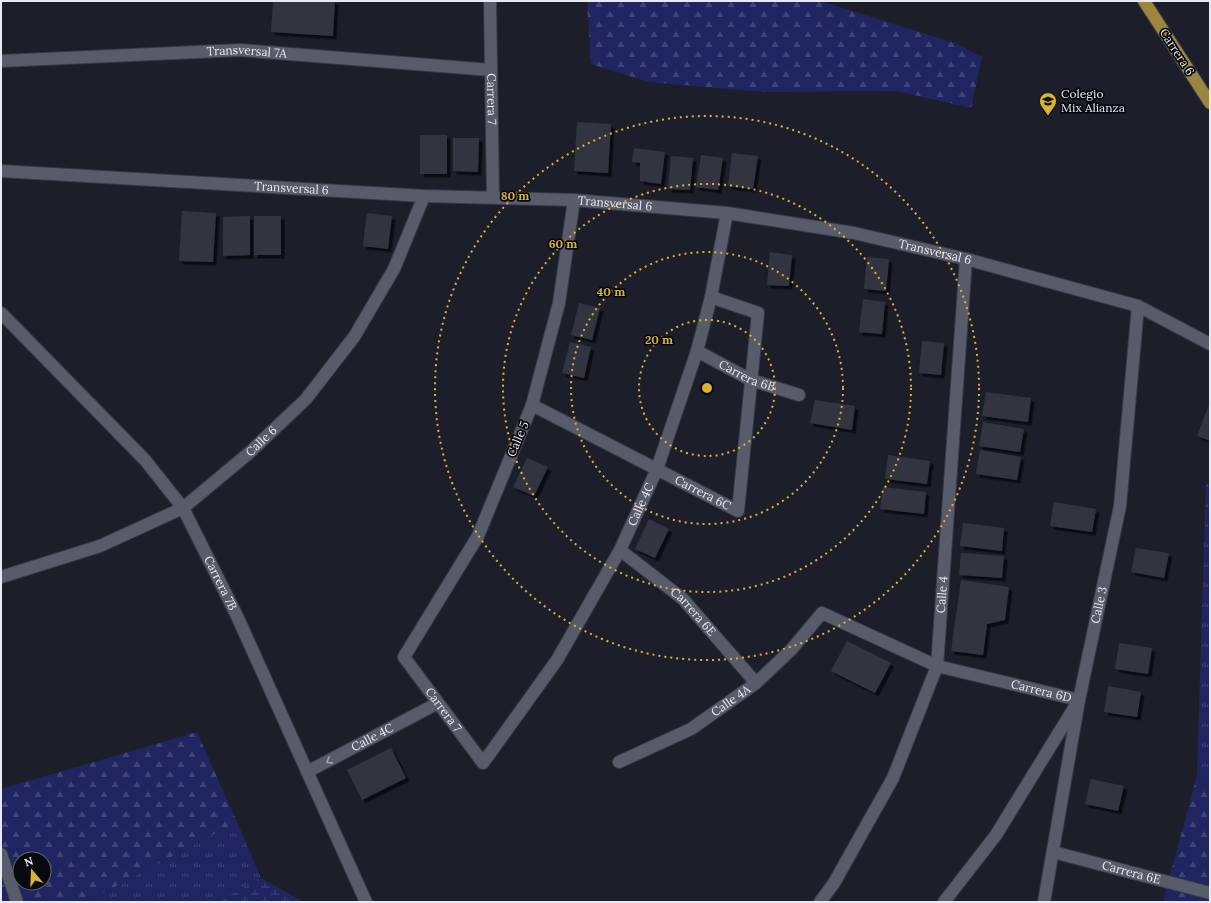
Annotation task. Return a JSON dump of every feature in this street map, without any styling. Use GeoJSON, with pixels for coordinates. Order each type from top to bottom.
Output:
{"type":"FeatureCollection","features":[{"type":"Feature","properties":{"kind":"main road","name":"Carrera 6"},"geometry":{"type":"LineString","coordinates":[[1144,1],[1210,103]]}},
{"type":"Feature","properties":{"kind":"street","name":"Carrera 7"},"geometry":{"type":"LineString","coordinates":[[490,1],[493,196]]}},
{"type":"Feature","properties":{"kind":"street","name":"Transversal 7A"},"geometry":{"type":"LineString","coordinates":[[1,61],[240,50],[491,70]]}},
{"type":"Feature","properties":{"kind":"street","name":"Transversal 6"},"geometry":{"type":"LineString","coordinates":[[1,171],[424,196],[493,196],[574,200],[727,213],[854,233],[966,259],[1138,306],[1210,344]]}},
{"type":"Feature","properties":{"kind":"street","name":"Calle 6"},"geometry":{"type":"LineString","coordinates":[[1,577],[100,546],[183,508],[249,454],[306,399],[354,337],[394,269],[424,196]]}},
{"type":"Feature","properties":{"kind":"street","name":"Calle 5"},"geometry":{"type":"LineString","coordinates":[[404,657],[478,536],[532,405],[559,303],[574,200]]}},
{"type":"Feature","properties":{"kind":"street","name":"Calle 4C"},"geometry":{"type":"LineString","coordinates":[[483,763],[557,660],[620,550],[657,469],[697,350],[711,297],[727,213]]}},
{"type":"Feature","properties":{"kind":"street","name":"Calle 4"},"geometry":{"type":"LineString","coordinates":[[820,902],[834,883],[893,778],[937,666],[966,259]]}},
{"type":"Feature","properties":{"kind":"street","name":"Carrera 6C"},"geometry":{"type":"LineString","coordinates":[[532,405],[738,512],[758,313],[711,297]]}},
{"type":"Feature","properties":{"kind":"street","name":"Calle 3"},"geometry":{"type":"LineString","coordinates":[[1044,902],[1079,700],[1120,506],[1138,306]]}},
{"type":"Feature","properties":{"kind":"street","name":"Carrera 7B"},"geometry":{"type":"LineString","coordinates":[[2,318],[145,460],[183,508],[237,616],[366,902]]}},
{"type":"Feature","properties":{"kind":"street","name":"Carrera 6B"},"geometry":{"type":"LineString","coordinates":[[697,350],[752,380],[799,395]]}},
{"type":"Feature","properties":{"kind":"street","name":"Carrera 6E"},"geometry":{"type":"LineString","coordinates":[[620,550],[683,599],[756,683]]}},
{"type":"Feature","properties":{"kind":"street","name":"Carrera 6D"},"geometry":{"type":"LineString","coordinates":[[822,613],[937,666],[1079,700],[996,835],[944,902]]}},
{"type":"Feature","properties":{"kind":"street","name":"Calle 4A"},"geometry":{"type":"LineString","coordinates":[[619,762],[691,729],[756,683],[791,650],[822,613]]}},
{"type":"Feature","properties":{"kind":"street","name":"Carrera 7"},"geometry":{"type":"LineString","coordinates":[[404,657],[483,763]]}},
{"type":"Feature","properties":{"kind":"street","name":"Calle 4C"},"geometry":{"type":"LineString","coordinates":[[307,772],[438,703]]}},
{"type":"Feature","properties":{"kind":"street","name":"Carrera 6E"},"geometry":{"type":"LineString","coordinates":[[1053,852],[1210,893]]}},
{"type":"Feature","properties":{"kind":"street"},"geometry":{"type":"LineString","coordinates":[[1,854],[17,902]]}},
{"type":"Feature","properties":{"kind":"green space"},"geometry":{"type":"Polygon","coordinates":[[[587,1],[820,1],[955,43],[982,57],[971,108],[897,91],[762,92],[649,82],[591,64],[587,1]]]}},
{"type":"Feature","properties":{"kind":"green space"},"geometry":{"type":"Polygon","coordinates":[[[1206,483],[1210,486],[1210,781],[1197,775],[1206,483]]]}},
{"type":"Feature","properties":{"kind":"green space"},"geometry":{"type":"Polygon","coordinates":[[[197,732],[237,822],[86,902],[1,902],[1,789],[197,732]]]}},
{"type":"Feature","properties":{"kind":"green space"},"geometry":{"type":"Polygon","coordinates":[[[1197,775],[1210,781],[1210,902],[1163,902],[1197,775]]]}},
{"type":"Feature","properties":{"kind":"green space"},"geometry":{"type":"Polygon","coordinates":[[[237,822],[261,878],[219,902],[86,902],[237,822]]]}},
{"type":"Feature","properties":{"kind":"green space"},"geometry":{"type":"Polygon","coordinates":[[[261,878],[303,902],[219,902],[261,878]]]}},
{"type":"Feature","properties":{"kind":"building"},"geometry":{"type":"Polygon","coordinates":[[[273,1],[335,1],[333,36],[271,32],[273,1]]]}},
{"type":"Feature","properties":{"kind":"building"},"geometry":{"type":"Polygon","coordinates":[[[577,122],[611,124],[608,173],[574,171],[577,122]]]}},
{"type":"Feature","properties":{"kind":"building"},"geometry":{"type":"Polygon","coordinates":[[[420,135],[447,135],[447,174],[420,174],[420,135]]]}},
{"type":"Feature","properties":{"kind":"building"},"geometry":{"type":"Polygon","coordinates":[[[453,138],[479,138],[478,172],[453,171],[453,138]]]}},
{"type":"Feature","properties":{"kind":"building"},"geometry":{"type":"Polygon","coordinates":[[[634,148],[665,152],[661,184],[640,181],[640,163],[632,162],[634,148]]]}},
{"type":"Feature","properties":{"kind":"building"},"geometry":{"type":"Polygon","coordinates":[[[732,153],[758,156],[753,189],[728,186],[732,153]]]}},
{"type":"Feature","properties":{"kind":"building"},"geometry":{"type":"Polygon","coordinates":[[[701,155],[723,158],[718,190],[696,187],[701,155]]]}},
{"type":"Feature","properties":{"kind":"building"},"geometry":{"type":"Polygon","coordinates":[[[671,156],[693,158],[690,190],[668,189],[671,156]]]}},
{"type":"Feature","properties":{"kind":"building"},"geometry":{"type":"Polygon","coordinates":[[[182,211],[216,213],[213,262],[179,261],[182,211]]]}},
{"type":"Feature","properties":{"kind":"building"},"geometry":{"type":"Polygon","coordinates":[[[367,213],[392,216],[388,249],[363,246],[367,213]]]}},
{"type":"Feature","properties":{"kind":"building"},"geometry":{"type":"Polygon","coordinates":[[[250,216],[250,255],[223,256],[223,217],[250,216]]]}},
{"type":"Feature","properties":{"kind":"building"},"geometry":{"type":"Polygon","coordinates":[[[254,216],[281,216],[281,255],[254,255],[254,216]]]}},
{"type":"Feature","properties":{"kind":"building"},"geometry":{"type":"Polygon","coordinates":[[[770,252],[792,255],[789,286],[767,285],[770,252]]]}},
{"type":"Feature","properties":{"kind":"building"},"geometry":{"type":"Polygon","coordinates":[[[867,257],[889,259],[886,291],[864,289],[867,257]]]}},
{"type":"Feature","properties":{"kind":"building"},"geometry":{"type":"Polygon","coordinates":[[[863,299],[885,302],[882,334],[859,332],[863,299]]]}},
{"type":"Feature","properties":{"kind":"building"},"geometry":{"type":"Polygon","coordinates":[[[579,303],[600,308],[592,340],[571,335],[579,303]]]}},
{"type":"Feature","properties":{"kind":"building"},"geometry":{"type":"Polygon","coordinates":[[[922,341],[944,343],[941,375],[919,373],[922,341]]]}},
{"type":"Feature","properties":{"kind":"building"},"geometry":{"type":"Polygon","coordinates":[[[570,342],[591,347],[584,378],[562,373],[570,342]]]}},
{"type":"Feature","properties":{"kind":"building"},"geometry":{"type":"Polygon","coordinates":[[[986,392],[1031,398],[1028,422],[982,416],[986,392]]]}},
{"type":"Feature","properties":{"kind":"building"},"geometry":{"type":"Polygon","coordinates":[[[815,400],[855,406],[852,430],[810,423],[815,400]]]}},
{"type":"Feature","properties":{"kind":"building"},"geometry":{"type":"Polygon","coordinates":[[[1210,402],[1210,441],[1197,436],[1210,402]]]}},
{"type":"Feature","properties":{"kind":"building"},"geometry":{"type":"Polygon","coordinates":[[[983,422],[1024,429],[1020,452],[979,446],[983,422]]]}},
{"type":"Feature","properties":{"kind":"building"},"geometry":{"type":"Polygon","coordinates":[[[980,450],[1021,457],[1017,480],[976,474],[980,450]]]}},
{"type":"Feature","properties":{"kind":"building"},"geometry":{"type":"Polygon","coordinates":[[[888,455],[930,461],[927,484],[885,479],[888,455]]]}},
{"type":"Feature","properties":{"kind":"building"},"geometry":{"type":"Polygon","coordinates":[[[527,458],[548,467],[534,496],[513,487],[527,458]]]}},
{"type":"Feature","properties":{"kind":"building"},"geometry":{"type":"Polygon","coordinates":[[[883,487],[926,492],[924,514],[880,509],[883,487]]]}},
{"type":"Feature","properties":{"kind":"building"},"geometry":{"type":"Polygon","coordinates":[[[1054,502],[1096,509],[1092,532],[1050,526],[1054,502]]]}},
{"type":"Feature","properties":{"kind":"building"},"geometry":{"type":"Polygon","coordinates":[[[649,519],[669,529],[655,558],[635,549],[649,519]]]}},
{"type":"Feature","properties":{"kind":"building"},"geometry":{"type":"Polygon","coordinates":[[[963,523],[1004,528],[1002,551],[960,546],[963,523]]]}},
{"type":"Feature","properties":{"kind":"building"},"geometry":{"type":"Polygon","coordinates":[[[1136,548],[1169,553],[1164,578],[1131,572],[1136,548]]]}},
{"type":"Feature","properties":{"kind":"building"},"geometry":{"type":"Polygon","coordinates":[[[961,553],[1004,556],[1002,578],[959,575],[961,553]]]}},
{"type":"Feature","properties":{"kind":"building"},"geometry":{"type":"Polygon","coordinates":[[[961,580],[1009,587],[1005,620],[987,624],[983,655],[951,651],[961,580]]]}},
{"type":"Feature","properties":{"kind":"building"},"geometry":{"type":"Polygon","coordinates":[[[847,641],[891,663],[875,693],[831,671],[847,641]]]}},
{"type":"Feature","properties":{"kind":"building"},"geometry":{"type":"Polygon","coordinates":[[[1119,643],[1152,648],[1148,674],[1115,669],[1119,643]]]}},
{"type":"Feature","properties":{"kind":"building"},"geometry":{"type":"Polygon","coordinates":[[[1108,686],[1141,692],[1137,717],[1104,712],[1108,686]]]}},
{"type":"Feature","properties":{"kind":"building"},"geometry":{"type":"Polygon","coordinates":[[[391,748],[406,778],[362,800],[347,770],[391,748]]]}},
{"type":"Feature","properties":{"kind":"building"},"geometry":{"type":"Polygon","coordinates":[[[1091,779],[1124,786],[1118,811],[1085,804],[1091,779]]]}},
{"type":"Feature","properties":{"kind":"place","name":"Colegio Mix Alianza"},"geometry":{"type":"Point","coordinates":[1048,116]}}]}
